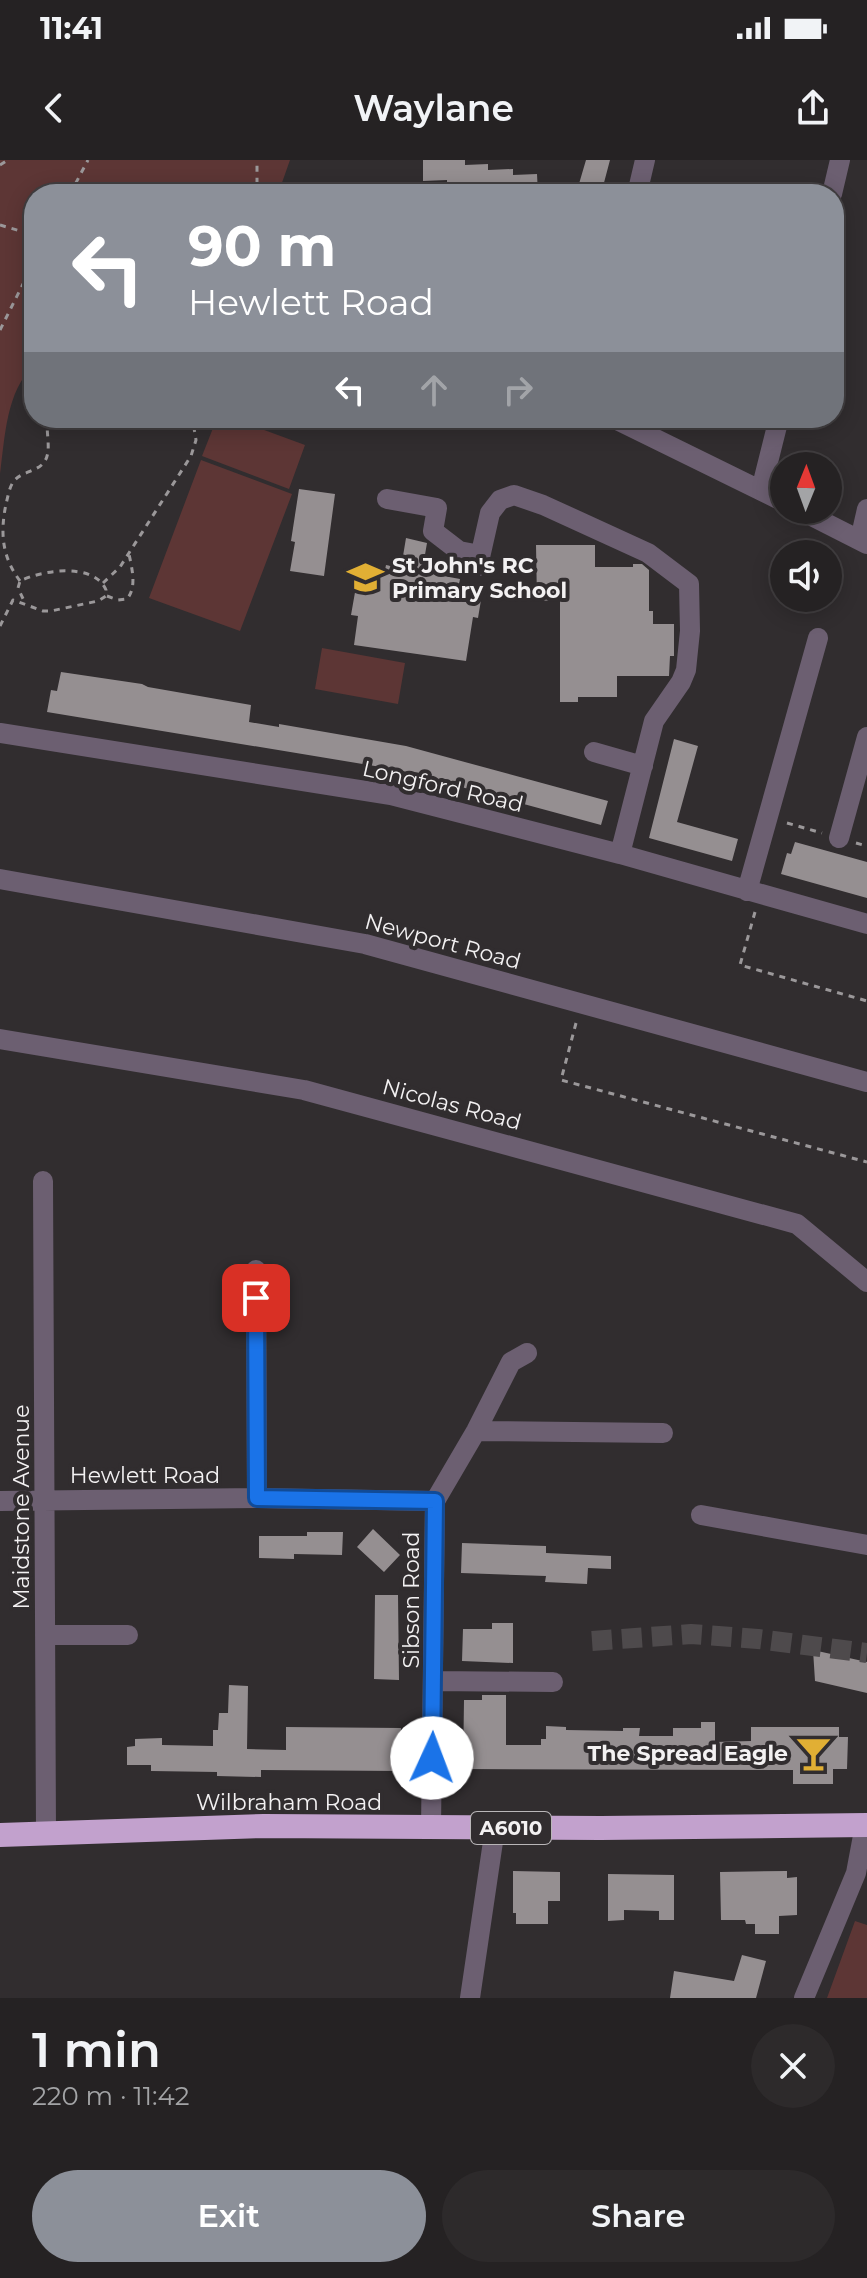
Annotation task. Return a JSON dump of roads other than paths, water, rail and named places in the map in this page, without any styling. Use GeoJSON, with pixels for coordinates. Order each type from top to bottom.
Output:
{"type":"FeatureCollection","features":[{"type":"Feature","properties":{"kind":"highway","name":"Wilbraham Road"},"geometry":{"type":"LineString","coordinates":[[0,1835],[264,1826],[866,1825]]}},
{"type":"Feature","properties":{"kind":"street"},"geometry":{"type":"LineString","coordinates":[[639,184],[645,160]]}},
{"type":"Feature","properties":{"kind":"street"},"geometry":{"type":"LineString","coordinates":[[834,184],[840,160]]}},
{"type":"Feature","properties":{"kind":"street"},"geometry":{"type":"LineString","coordinates":[[634,428],[770,495]]}},
{"type":"Feature","properties":{"kind":"street"},"geometry":{"type":"LineString","coordinates":[[761,490],[776,428]]}},
{"type":"Feature","properties":{"kind":"street"},"geometry":{"type":"LineString","coordinates":[[387,499],[437,508],[433,531],[459,551],[479,560],[490,513],[500,500],[514,495],[648,553],[689,584],[690,631],[686,670],[652,728],[620,854]]}},
{"type":"Feature","properties":{"kind":"street"},"geometry":{"type":"LineString","coordinates":[[828,524],[863,542],[867,509]]}},
{"type":"Feature","properties":{"kind":"street"},"geometry":{"type":"LineString","coordinates":[[753,893],[768,818],[818,638]]}},
{"type":"Feature","properties":{"kind":"street","name":"Longford Road"},"geometry":{"type":"LineString","coordinates":[[0,733],[391,795],[620,854],[867,924]]}},
{"type":"Feature","properties":{"kind":"street"},"geometry":{"type":"LineString","coordinates":[[839,838],[867,737]]}},
{"type":"Feature","properties":{"kind":"street"},"geometry":{"type":"LineString","coordinates":[[594,752],[643,766]]}},
{"type":"Feature","properties":{"kind":"street","name":"Newport Road"},"geometry":{"type":"LineString","coordinates":[[0,879],[365,944],[867,1082]]}},
{"type":"Feature","properties":{"kind":"street","name":"Nicolas Road"},"geometry":{"type":"LineString","coordinates":[[0,1039],[304,1090],[797,1224],[867,1282]]}},
{"type":"Feature","properties":{"kind":"street","name":"Maidstone Avenue"},"geometry":{"type":"LineString","coordinates":[[43,1181],[46,1832]]}},
{"type":"Feature","properties":{"kind":"street"},"geometry":{"type":"LineString","coordinates":[[256,1270],[257,1498]]}},
{"type":"Feature","properties":{"kind":"street","name":"Sibson Road"},"geometry":{"type":"LineString","coordinates":[[431,1828],[435,1501],[511,1362],[527,1353]]}},
{"type":"Feature","properties":{"kind":"street"},"geometry":{"type":"LineString","coordinates":[[476,1431],[663,1433]]}},
{"type":"Feature","properties":{"kind":"street","name":"Hewlett Road"},"geometry":{"type":"LineString","coordinates":[[0,1501],[257,1498],[435,1501]]}},
{"type":"Feature","properties":{"kind":"street"},"geometry":{"type":"LineString","coordinates":[[701,1515],[867,1545]]}},
{"type":"Feature","properties":{"kind":"street"},"geometry":{"type":"LineString","coordinates":[[45,1635],[128,1635]]}},
{"type":"Feature","properties":{"kind":"street"},"geometry":{"type":"LineString","coordinates":[[434,1681],[553,1682]]}},
{"type":"Feature","properties":{"kind":"street"},"geometry":{"type":"LineString","coordinates":[[804,1998],[856,1873],[866,1825]]}},
{"type":"Feature","properties":{"kind":"street"},"geometry":{"type":"LineString","coordinates":[[470,1998],[495,1828]]}},
{"type":"Feature","properties":{"kind":"tunnel"},"geometry":{"type":"LineString","coordinates":[[592,1641],[691,1634],[867,1653]]}},
{"type":"Feature","properties":{"kind":"place","name":"St John's RC Primary School"},"geometry":{"type":"Point","coordinates":[366,578]}},
{"type":"Feature","properties":{"kind":"place","name":"The Spread Eagle"},"geometry":{"type":"Point","coordinates":[814,1753]}}]}
